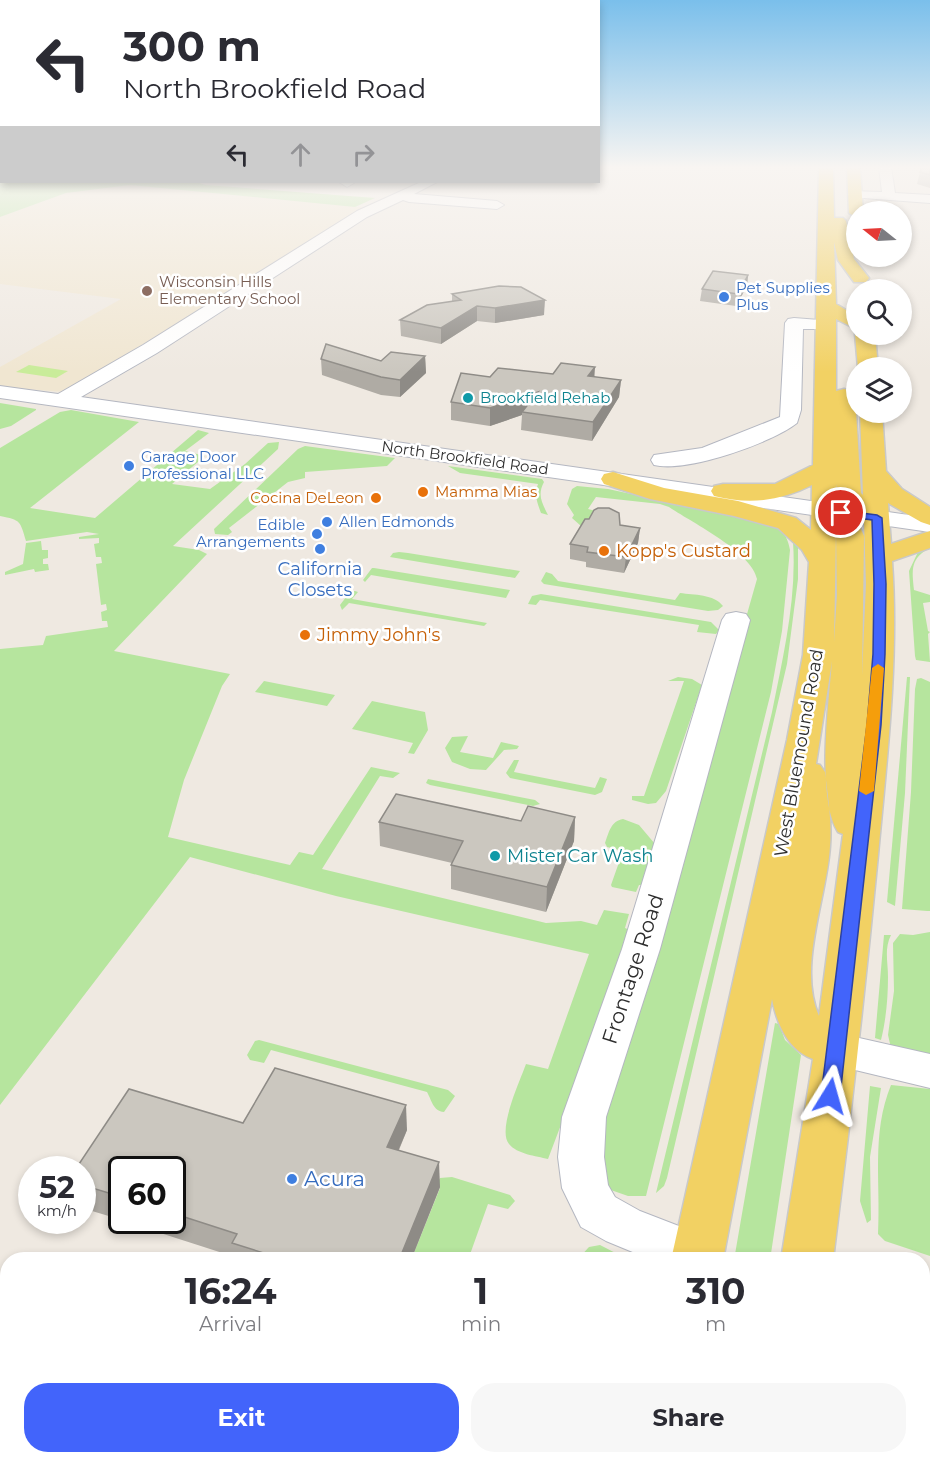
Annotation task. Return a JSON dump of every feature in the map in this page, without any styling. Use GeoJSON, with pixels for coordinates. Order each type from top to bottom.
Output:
{"type":"FeatureCollection","features":[{"type":"Feature","properties":{"kind":"main road","name":"West Bluemound Road"},"geometry":{"type":"LineString","coordinates":[[700,1252],[804,740],[818,655],[823,562],[825,235]]}},
{"type":"Feature","properties":{"kind":"main road"},"geometry":{"type":"LineString","coordinates":[[841,235],[846,260],[858,279]]}},
{"type":"Feature","properties":{"kind":"main road"},"geometry":{"type":"LineString","coordinates":[[846,324],[826,325],[846,404],[849,494],[863,510],[877,518]]}},
{"type":"Feature","properties":{"kind":"main road"},"geometry":{"type":"LineString","coordinates":[[808,1252],[837,1050],[874,725],[879,661],[877,518],[872,423]]}},
{"type":"Feature","properties":{"kind":"main road"},"geometry":{"type":"LineString","coordinates":[[684,490],[766,493],[781,491],[824,469]]}},
{"type":"Feature","properties":{"kind":"main road"},"geometry":{"type":"LineString","coordinates":[[875,474],[887,491],[897,499],[930,517]]}},
{"type":"Feature","properties":{"kind":"main road"},"geometry":{"type":"LineString","coordinates":[[613,479],[659,494],[738,509],[787,523],[812,544],[823,562]]}},
{"type":"Feature","properties":{"kind":"main road"},"geometry":{"type":"LineString","coordinates":[[823,510],[839,518],[847,526],[851,536],[851,595],[842,767],[858,867]]}},
{"type":"Feature","properties":{"kind":"main road"},"geometry":{"type":"LineString","coordinates":[[878,557],[930,539]]}},
{"type":"Feature","properties":{"kind":"main road"},"geometry":{"type":"LineString","coordinates":[[804,740],[813,819],[812,847],[793,959],[792,994],[797,1015],[808,1035],[817,1042],[837,1050]]}},
{"type":"Feature","properties":{"kind":"street"},"geometry":{"type":"LineString","coordinates":[[62,400],[150,349],[329,235]]}},
{"type":"Feature","properties":{"kind":"street"},"geometry":{"type":"LineString","coordinates":[[662,460],[690,459],[788,421],[791,410],[794,323],[826,325]]}},
{"type":"Feature","properties":{"kind":"street","name":"North Brookfield Road"},"geometry":{"type":"LineString","coordinates":[[0,392],[930,525]]}},
{"type":"Feature","properties":{"kind":"street","name":"Frontage Road"},"geometry":{"type":"LineString","coordinates":[[683,1252],[623,1226],[598,1212],[585,1188],[581,1157],[585,1117],[641,949],[736,620]]}},
{"type":"Feature","properties":{"kind":"street"},"geometry":{"type":"LineString","coordinates":[[837,1050],[930,1071]]}},
{"type":"Feature","properties":{"kind":"shaded area","name":"Wisconsin Hills Elementary School"},"geometry":{"type":"Polygon","coordinates":[[[0,235],[322,235],[64,392],[0,387],[0,367],[121,299],[0,284],[0,235]]]}},
{"type":"Feature","properties":{"kind":"green space"},"geometry":{"type":"Polygon","coordinates":[[[29,365],[68,371],[56,378],[16,372],[29,365]]]}},
{"type":"Feature","properties":{"kind":"green space"},"geometry":{"type":"Polygon","coordinates":[[[0,403],[36,410],[11,426],[0,429],[0,403]]]}},
{"type":"Feature","properties":{"kind":"green space"},"geometry":{"type":"Polygon","coordinates":[[[71,410],[139,422],[30,508],[95,518],[198,430],[209,433],[185,451],[205,456],[172,484],[210,489],[245,464],[268,443],[279,442],[278,449],[173,546],[199,550],[207,554],[114,651],[230,674],[222,686],[184,780],[168,837],[290,865],[299,852],[313,855],[371,767],[400,773],[393,778],[380,776],[322,869],[546,923],[581,921],[597,925],[604,910],[629,914],[625,928],[630,930],[595,1035],[548,1159],[532,1156],[509,1144],[506,1137],[508,1117],[526,1064],[548,1069],[589,954],[336,896],[190,857],[0,1105],[0,649],[43,645],[46,636],[108,627],[107,621],[102,621],[101,612],[107,610],[106,604],[101,605],[96,564],[102,563],[101,557],[96,557],[94,544],[99,543],[99,538],[79,539],[79,537],[99,534],[87,532],[26,541],[19,522],[0,516],[0,448],[60,412],[71,410]]]}},
{"type":"Feature","properties":{"kind":"green space"},"geometry":{"type":"Polygon","coordinates":[[[305,446],[395,458],[387,466],[305,472],[305,478],[288,482],[229,528],[232,532],[228,535],[215,534],[214,529],[298,449],[305,446]]]}},
{"type":"Feature","properties":{"kind":"green space"},"geometry":{"type":"Polygon","coordinates":[[[448,466],[542,479],[544,482],[541,499],[548,515],[541,513],[538,505],[536,495],[538,484],[460,473],[448,466]]]}},
{"type":"Feature","properties":{"kind":"green space"},"geometry":{"type":"Polygon","coordinates":[[[577,486],[608,489],[766,523],[782,532],[790,550],[782,631],[771,692],[646,1196],[628,1196],[608,1189],[602,1173],[601,1127],[757,579],[753,569],[733,548],[669,507],[660,504],[596,497],[588,509],[600,512],[581,526],[572,518],[574,515],[567,504],[572,489],[577,486]]]}},
{"type":"Feature","properties":{"kind":"green space"},"geometry":{"type":"Polygon","coordinates":[[[766,519],[798,538],[798,579],[787,664],[667,1178],[664,1186],[656,1193],[772,712],[788,627],[793,584],[793,542],[790,535],[766,519]]]}},
{"type":"Feature","properties":{"kind":"green space"},"geometry":{"type":"Polygon","coordinates":[[[41,541],[42,550],[48,550],[48,558],[43,559],[43,564],[48,564],[49,570],[35,572],[34,569],[5,575],[5,572],[23,564],[26,543],[41,541]]]}},
{"type":"Feature","properties":{"kind":"green space"},"geometry":{"type":"Polygon","coordinates":[[[930,545],[930,548],[916,560],[913,576],[914,590],[930,595],[930,602],[923,603],[930,632],[928,634],[930,662],[916,660],[915,656],[909,571],[918,552],[930,545]]]}},
{"type":"Feature","properties":{"kind":"green space"},"geometry":{"type":"Polygon","coordinates":[[[399,552],[520,571],[515,578],[390,557],[393,553],[399,552]]]}},
{"type":"Feature","properties":{"kind":"green space"},"geometry":{"type":"Polygon","coordinates":[[[372,568],[510,590],[506,598],[371,575],[365,582],[363,580],[372,568]]]}},
{"type":"Feature","properties":{"kind":"green space"},"geometry":{"type":"Polygon","coordinates":[[[546,572],[552,574],[558,581],[675,600],[680,593],[697,595],[714,599],[723,606],[718,610],[708,611],[544,584],[541,581],[546,572]]]}},
{"type":"Feature","properties":{"kind":"green space"},"geometry":{"type":"Polygon","coordinates":[[[350,592],[358,592],[352,599],[487,623],[484,626],[349,603],[342,610],[340,605],[350,592]]]}},
{"type":"Feature","properties":{"kind":"green space"},"geometry":{"type":"Polygon","coordinates":[[[541,594],[711,622],[719,630],[716,634],[697,632],[699,625],[540,600],[536,605],[528,604],[532,596],[541,594]]]}},
{"type":"Feature","properties":{"kind":"green space"},"geometry":{"type":"Polygon","coordinates":[[[678,677],[692,679],[702,685],[666,791],[656,803],[648,804],[632,800],[632,796],[644,796],[684,681],[668,681],[678,677]]]}},
{"type":"Feature","properties":{"kind":"green space"},"geometry":{"type":"Polygon","coordinates":[[[907,677],[910,677],[905,793],[895,906],[887,902],[907,677]]]}},
{"type":"Feature","properties":{"kind":"green space"},"geometry":{"type":"Polygon","coordinates":[[[921,678],[930,682],[930,911],[902,909],[911,792],[915,689],[917,679],[921,678]]]}},
{"type":"Feature","properties":{"kind":"green space"},"geometry":{"type":"Polygon","coordinates":[[[264,681],[335,695],[327,706],[255,692],[264,681]]]}},
{"type":"Feature","properties":{"kind":"green space"},"geometry":{"type":"Polygon","coordinates":[[[372,701],[425,712],[428,730],[414,754],[408,753],[413,743],[352,729],[372,701]]]}},
{"type":"Feature","properties":{"kind":"green space"},"geometry":{"type":"Polygon","coordinates":[[[468,736],[460,752],[493,758],[501,742],[519,746],[517,749],[504,750],[486,770],[470,769],[452,762],[445,748],[452,737],[468,736]]]}},
{"type":"Feature","properties":{"kind":"green space"},"geometry":{"type":"Polygon","coordinates":[[[514,760],[519,760],[514,772],[595,788],[600,777],[607,779],[602,792],[595,795],[510,778],[506,773],[514,760]]]}},
{"type":"Feature","properties":{"kind":"green space"},"geometry":{"type":"Polygon","coordinates":[[[428,779],[535,800],[540,804],[533,806],[430,785],[426,783],[428,779]]]}},
{"type":"Feature","properties":{"kind":"green space"},"geometry":{"type":"Polygon","coordinates":[[[623,819],[639,825],[655,844],[645,885],[639,885],[636,892],[611,885],[623,851],[607,847],[605,843],[613,825],[623,819]]]}},
{"type":"Feature","properties":{"kind":"green space"},"geometry":{"type":"Polygon","coordinates":[[[930,932],[930,1057],[891,1048],[888,1035],[894,991],[893,943],[900,934],[913,935],[930,932]]]}},
{"type":"Feature","properties":{"kind":"green space"},"geometry":{"type":"Polygon","coordinates":[[[884,935],[891,935],[887,950],[887,1001],[881,1040],[875,1038],[884,935]]]}},
{"type":"Feature","properties":{"kind":"green space"},"geometry":{"type":"Polygon","coordinates":[[[775,1023],[779,1024],[785,1040],[801,1055],[771,1252],[735,1252],[775,1023]]]}},
{"type":"Feature","properties":{"kind":"green space"},"geometry":{"type":"Polygon","coordinates":[[[259,1040],[448,1090],[455,1096],[444,1112],[435,1108],[427,1092],[271,1050],[264,1063],[250,1060],[247,1055],[255,1041],[259,1040]]]}},
{"type":"Feature","properties":{"kind":"green space"},"geometry":{"type":"Polygon","coordinates":[[[891,1085],[930,1089],[930,1252],[918,1252],[885,1241],[878,1234],[879,1140],[885,1103],[891,1085]]]}},
{"type":"Feature","properties":{"kind":"green space"},"geometry":{"type":"Polygon","coordinates":[[[870,1086],[881,1088],[870,1157],[871,1220],[867,1223],[860,1201],[870,1086]]]}},
{"type":"Feature","properties":{"kind":"green space"},"geometry":{"type":"Polygon","coordinates":[[[452,1177],[510,1195],[515,1201],[508,1209],[488,1204],[471,1252],[414,1252],[440,1188],[436,1186],[440,1178],[452,1177]]]}},
{"type":"Feature","properties":{"kind":"green space"},"geometry":{"type":"Polygon","coordinates":[[[600,1245],[614,1252],[584,1252],[589,1247],[600,1245]]]}},
{"type":"Feature","properties":{"kind":"building"},"geometry":{"type":"Polygon","coordinates":[[[713,271],[748,275],[738,294],[702,289],[713,271]]]}},
{"type":"Feature","properties":{"kind":"building"},"geometry":{"type":"Polygon","coordinates":[[[499,286],[521,287],[545,300],[495,308],[477,306],[441,328],[400,320],[427,305],[461,300],[452,294],[499,286]]]}},
{"type":"Feature","properties":{"kind":"building"},"geometry":{"type":"Polygon","coordinates":[[[326,344],[381,361],[391,352],[425,356],[400,380],[381,377],[321,359],[326,344]]]}},
{"type":"Feature","properties":{"kind":"building"},"geometry":{"type":"Polygon","coordinates":[[[561,363],[595,367],[588,376],[621,380],[593,422],[522,412],[538,392],[490,408],[451,402],[461,373],[490,377],[498,368],[553,374],[561,363]]]}},
{"type":"Feature","properties":{"kind":"building"},"geometry":{"type":"Polygon","coordinates":[[[609,508],[619,513],[620,525],[640,528],[626,557],[587,552],[588,547],[570,544],[585,519],[589,519],[594,510],[609,508]]]}},
{"type":"Feature","properties":{"kind":"building"},"geometry":{"type":"Polygon","coordinates":[[[396,794],[521,821],[528,806],[575,817],[547,887],[451,865],[463,841],[379,822],[396,794]]]}},
{"type":"Feature","properties":{"kind":"building","name":"Acura"},"geometry":{"type":"Polygon","coordinates":[[[275,1068],[406,1105],[387,1147],[439,1162],[402,1252],[261,1252],[232,1243],[237,1234],[186,1218],[186,1156],[108,1156],[108,1193],[96,1189],[96,1156],[84,1156],[129,1089],[243,1123],[275,1068]]]}},
{"type":"Feature","properties":{"kind":"slow traffic"},"geometry":{"type":"LineString","coordinates":[[866,791],[878,668]]}},
{"type":"Feature","properties":{"kind":"place","name":"Wisconsin Hills Elementary School"},"geometry":{"type":"Point","coordinates":[147,291]}},
{"type":"Feature","properties":{"kind":"place","name":"Pet Supplies Plus"},"geometry":{"type":"Point","coordinates":[724,297]}},
{"type":"Feature","properties":{"kind":"place","name":"Brookfield Rehab"},"geometry":{"type":"Point","coordinates":[468,398]}},
{"type":"Feature","properties":{"kind":"place","name":"Garage Door Professional LLC"},"geometry":{"type":"Point","coordinates":[129,466]}},
{"type":"Feature","properties":{"kind":"place","name":"Mamma Mias"},"geometry":{"type":"Point","coordinates":[423,492]}},
{"type":"Feature","properties":{"kind":"place","name":"Cocina DeLeon"},"geometry":{"type":"Point","coordinates":[376,498]}},
{"type":"Feature","properties":{"kind":"place","name":"Allen Edmonds"},"geometry":{"type":"Point","coordinates":[327,522]}},
{"type":"Feature","properties":{"kind":"place","name":"Edible Arrangements"},"geometry":{"type":"Point","coordinates":[317,534]}},
{"type":"Feature","properties":{"kind":"place","name":"California Closets"},"geometry":{"type":"Point","coordinates":[320,549]}},
{"type":"Feature","properties":{"kind":"place","name":"Kopp's Custard"},"geometry":{"type":"Point","coordinates":[604,551]}},
{"type":"Feature","properties":{"kind":"place","name":"Jimmy John's"},"geometry":{"type":"Point","coordinates":[305,635]}},
{"type":"Feature","properties":{"kind":"place","name":"Mister Car Wash"},"geometry":{"type":"Point","coordinates":[495,856]}},
{"type":"Feature","properties":{"kind":"place","name":"Acura"},"geometry":{"type":"Point","coordinates":[292,1179]}},
{"type":"Feature","properties":{"kind":"route"},"geometry":{"type":"LineString","coordinates":[[830,1096],[874,725],[879,654],[880,584],[877,518],[841,513]]}}]}
